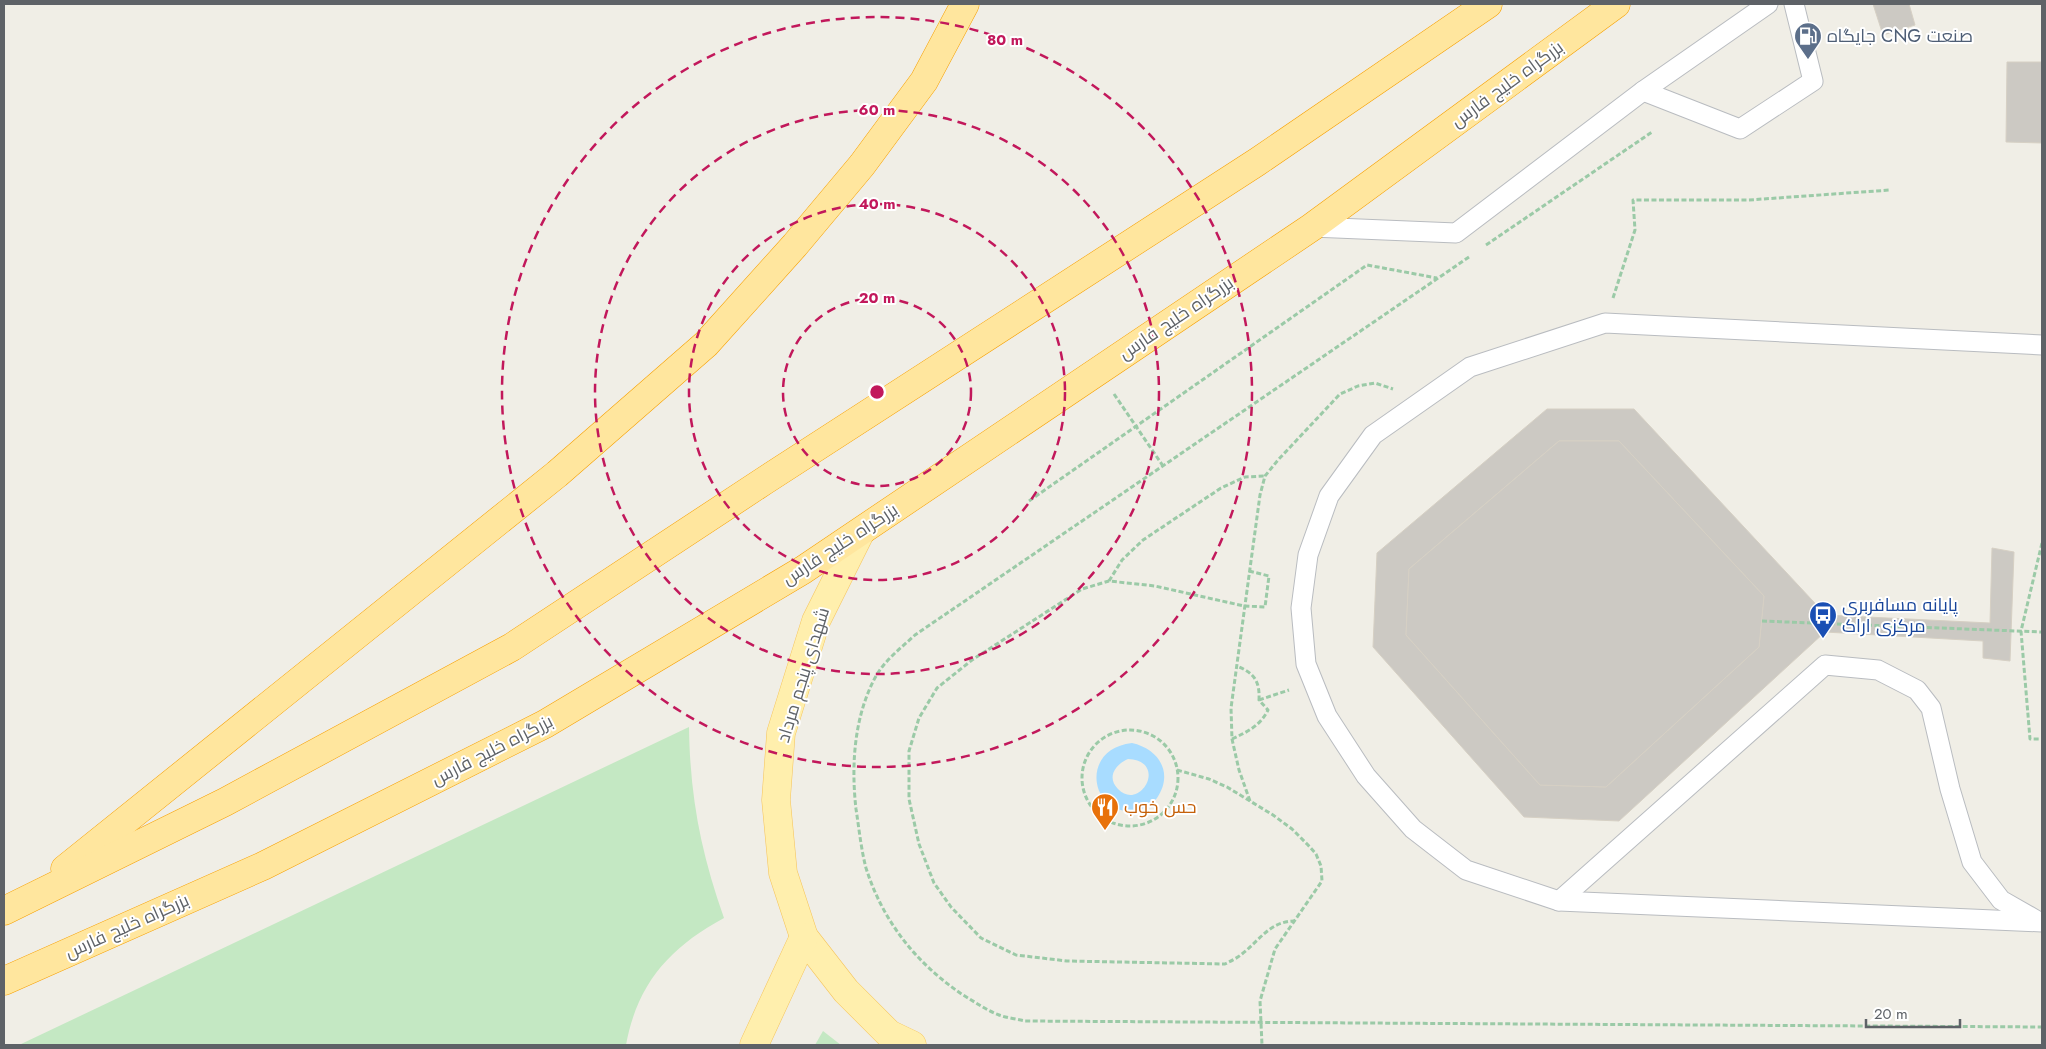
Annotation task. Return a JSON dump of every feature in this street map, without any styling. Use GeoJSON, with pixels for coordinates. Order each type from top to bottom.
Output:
{"type":"FeatureCollection","features":[{"type":"Feature","properties":{"kind":"highway"},"geometry":{"type":"LineString","coordinates":[[13,907],[557,474],[706,344],[795,245],[862,165],[924,81],[965,4]]}},
{"type":"Feature","properties":{"kind":"highway"},"geometry":{"type":"LineString","coordinates":[[13,907],[225,802],[512,648],[764,481],[1258,162],[1488,4]]}},
{"type":"Feature","properties":{"kind":"highway","name":"بزرگراه خلیج فارس"},"geometry":{"type":"LineString","coordinates":[[4,981],[263,866],[545,724],[803,570],[1312,227],[1616,4]]}},
{"type":"Feature","properties":{"kind":"main road","name":"شهدای پنجم مرداد"},"geometry":{"type":"LineString","coordinates":[[860,533],[816,621],[781,733],[776,800],[784,873],[804,937],[846,991],[889,1034],[912,1045]]}},
{"type":"Feature","properties":{"kind":"main road"},"geometry":{"type":"LineString","coordinates":[[754,1045],[804,937]]}},
{"type":"Feature","properties":{"kind":"lane"},"geometry":{"type":"LineString","coordinates":[[1312,227],[1456,233],[1643,91],[1768,4]]}},
{"type":"Feature","properties":{"kind":"lane"},"geometry":{"type":"LineString","coordinates":[[1643,91],[1740,129],[1813,80],[1794,4]]}},
{"type":"Feature","properties":{"kind":"lane"},"geometry":{"type":"LineString","coordinates":[[2041,922],[1560,901],[1466,870],[1413,829],[1366,776],[1327,716],[1306,664],[1301,608],[1308,555],[1330,496],[1373,435],[1470,367],[1605,323],[2042,345]]}},
{"type":"Feature","properties":{"kind":"lane"},"geometry":{"type":"LineString","coordinates":[[1560,901],[1825,665],[1878,670],[1917,690],[1931,708],[1950,789],[1972,862],[2001,900],[2041,922]]}},
{"type":"Feature","properties":{"kind":"path"},"geometry":{"type":"LineString","coordinates":[[1479,250],[1652,132]]}},
{"type":"Feature","properties":{"kind":"path"},"geometry":{"type":"LineString","coordinates":[[1605,323],[1636,230],[1634,200],[1749,200],[1890,190]]}},
{"type":"Feature","properties":{"kind":"path"},"geometry":{"type":"LineString","coordinates":[[1471,256],[915,635],[891,656],[877,675],[868,694],[853,757],[854,792],[866,868],[891,924],[930,971],[979,1006],[993,1012],[1025,1020],[2042,1027]]}},
{"type":"Feature","properties":{"kind":"path"},"geometry":{"type":"LineString","coordinates":[[1029,501],[1367,265],[1438,278]]}},
{"type":"Feature","properties":{"kind":"path"},"geometry":{"type":"LineString","coordinates":[[1099,370],[1135,427],[1163,466]]}},
{"type":"Feature","properties":{"kind":"path"},"geometry":{"type":"LineString","coordinates":[[1250,800],[1239,770],[1232,739],[1231,708],[1260,495],[1265,476],[1340,394],[1358,386],[1375,383],[1394,389],[1413,407]]}},
{"type":"Feature","properties":{"kind":"path"},"geometry":{"type":"LineString","coordinates":[[1109,581],[1122,560],[1143,540],[1221,488],[1245,477],[1265,476]]}},
{"type":"Feature","properties":{"kind":"path"},"geometry":{"type":"LineString","coordinates":[[2042,543],[2021,631],[2030,740],[2042,739]]}},
{"type":"Feature","properties":{"kind":"path"},"geometry":{"type":"LineString","coordinates":[[1249,572],[1269,576],[1265,607],[1244,606],[1155,586],[1109,581],[1082,589],[972,660],[937,688],[919,718],[909,751],[909,799],[919,844],[934,883],[981,938],[1016,955],[1067,961],[1225,964],[1241,955],[1273,925],[1285,921],[1295,921]]}},
{"type":"Feature","properties":{"kind":"path"},"geometry":{"type":"LineString","coordinates":[[1762,621],[2042,632]]}},
{"type":"Feature","properties":{"kind":"path"},"geometry":{"type":"LineString","coordinates":[[1232,739],[1255,728],[1264,719],[1268,710],[1259,700],[1260,686],[1246,670],[1237,666]]}},
{"type":"Feature","properties":{"kind":"path"},"geometry":{"type":"LineString","coordinates":[[1259,700],[1313,683]]}},
{"type":"Feature","properties":{"kind":"path"},"geometry":{"type":"LineString","coordinates":[[1120,731],[1140,731],[1157,738],[1171,752],[1177,770],[1177,790],[1168,807],[1153,819],[1140,824],[1126,825],[1107,820],[1092,807],[1084,790],[1083,771],[1090,753],[1103,739],[1120,731]]}},
{"type":"Feature","properties":{"kind":"path"},"geometry":{"type":"LineString","coordinates":[[1177,770],[1209,779],[1250,800],[1292,829],[1316,854],[1322,866],[1322,881],[1276,949],[1260,1001],[1262,1045]]}},
{"type":"Feature","properties":{"kind":"green space"},"geometry":{"type":"Polygon","coordinates":[[[689,727],[694,801],[698,824],[709,871],[724,918],[687,942],[659,970],[638,1004],[626,1045],[19,1045],[689,727]]]}},
{"type":"Feature","properties":{"kind":"green space"},"geometry":{"type":"Polygon","coordinates":[[[823,1031],[841,1045],[815,1045],[823,1031]]]}},
{"type":"Feature","properties":{"kind":"water"},"geometry":{"type":"Polygon","coordinates":[[[1132,743],[1142,746],[1156,756],[1161,763],[1164,771],[1162,789],[1155,801],[1141,810],[1119,809],[1108,803],[1100,793],[1097,781],[1098,768],[1104,757],[1115,748],[1132,743]],[[1128,759],[1114,771],[1114,784],[1126,794],[1135,794],[1142,790],[1147,783],[1149,775],[1147,768],[1140,762],[1128,759]]]}},
{"type":"Feature","properties":{"kind":"building"},"geometry":{"type":"Polygon","coordinates":[[[1873,4],[1909,4],[1915,25],[1883,35],[1873,4]]]}},
{"type":"Feature","properties":{"kind":"building"},"geometry":{"type":"Polygon","coordinates":[[[2007,62],[2042,62],[2042,143],[2006,142],[2007,62]]]}},
{"type":"Feature","properties":{"kind":"building"},"geometry":{"type":"Polygon","coordinates":[[[1547,409],[1634,409],[1826,615],[1825,632],[1619,821],[1524,817],[1373,647],[1377,553],[1547,409]],[[1559,441],[1409,569],[1406,635],[1540,785],[1606,787],[1759,647],[1764,596],[1619,441],[1559,441]]]}},
{"type":"Feature","properties":{"kind":"building"},"geometry":{"type":"Polygon","coordinates":[[[1559,441],[1619,441],[1764,596],[1759,647],[1606,787],[1540,785],[1406,635],[1409,569],[1559,441]]]}},
{"type":"Feature","properties":{"kind":"building"},"geometry":{"type":"Polygon","coordinates":[[[1992,548],[2014,552],[2010,661],[1983,658],[1983,641],[1825,632],[1826,615],[1990,623],[1992,548]]]}},
{"type":"Feature","properties":{"kind":"place","name":"جایگاه CNG صنعت"},"geometry":{"type":"Point","coordinates":[1808,60]}},
{"type":"Feature","properties":{"kind":"place","name":"پایانه مسافربری مرکزی اراک"},"geometry":{"type":"Point","coordinates":[1823,639]}},
{"type":"Feature","properties":{"kind":"place","name":"حس خوب"},"geometry":{"type":"Point","coordinates":[1105,831]}}]}
